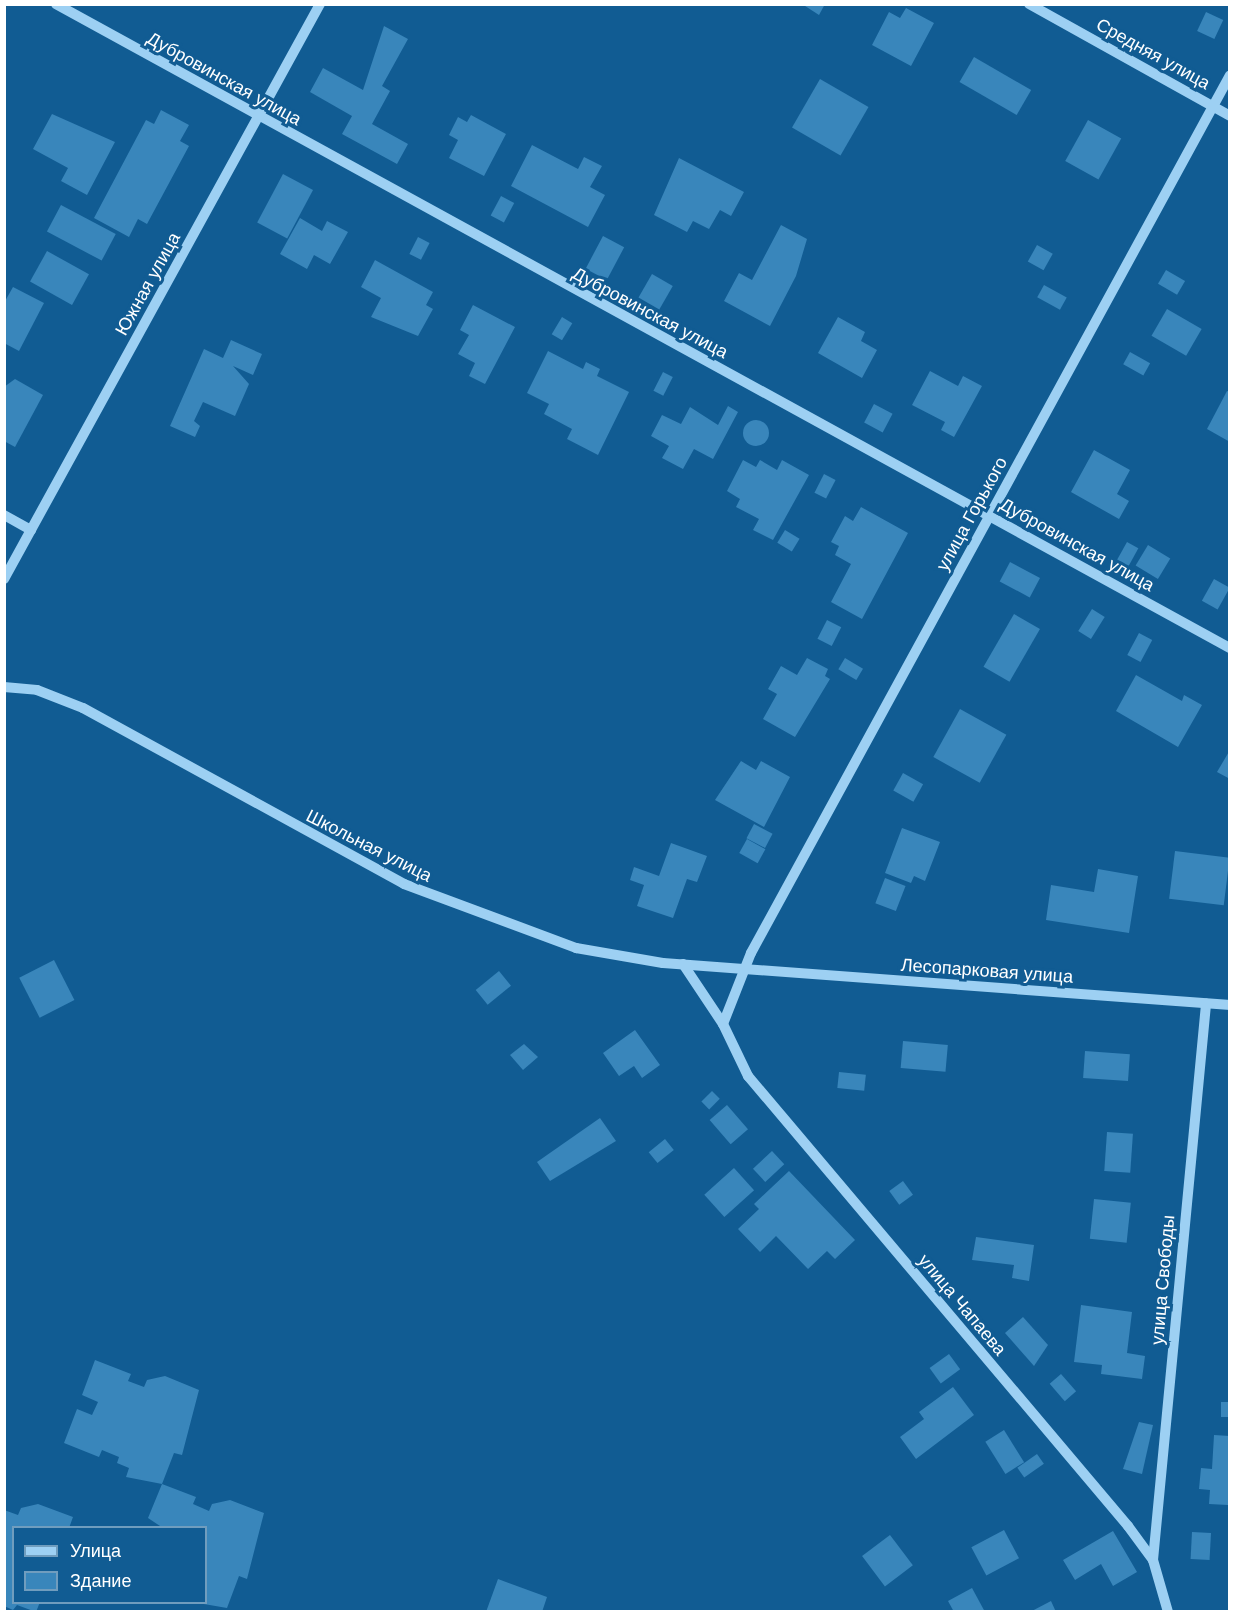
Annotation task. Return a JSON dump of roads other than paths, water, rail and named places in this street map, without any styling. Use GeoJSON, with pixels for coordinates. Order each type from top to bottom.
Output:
{"type":"FeatureCollection","features":[{"type":"Feature","properties":{"kind":"street","name":"Дубровинская улица"},"geometry":{"type":"LineString","coordinates":[[56,4],[1230,648]]}},
{"type":"Feature","properties":{"kind":"street","name":"Южная улица"},"geometry":{"type":"LineString","coordinates":[[4,579],[320,4]]}},
{"type":"Feature","properties":{"kind":"street","name":"Средняя улица"},"geometry":{"type":"LineString","coordinates":[[1029,4],[1230,116]]}},
{"type":"Feature","properties":{"kind":"street","name":"улица Горького"},"geometry":{"type":"LineString","coordinates":[[742,969],[1230,75]]}},
{"type":"Feature","properties":{"kind":"street"},"geometry":{"type":"LineString","coordinates":[[4,515],[31,530]]}},
{"type":"Feature","properties":{"kind":"street","name":"Школьная улица"},"geometry":{"type":"LineString","coordinates":[[4,687],[37,690],[83,708],[355,859],[453,905],[576,948],[683,964],[742,969]]}},
{"type":"Feature","properties":{"kind":"street","name":"улица Чапаева"},"geometry":{"type":"LineString","coordinates":[[683,964],[723,1024],[748,1076],[1153,1560],[1167,1611]]}},
{"type":"Feature","properties":{"kind":"street"},"geometry":{"type":"LineString","coordinates":[[723,1024],[742,969]]}},
{"type":"Feature","properties":{"kind":"street","name":"Лесопарковая улица"},"geometry":{"type":"LineString","coordinates":[[742,969],[1230,1005]]}},
{"type":"Feature","properties":{"kind":"street","name":"улица Свободы"},"geometry":{"type":"LineString","coordinates":[[1153,1560],[1206,1004]]}}]}
